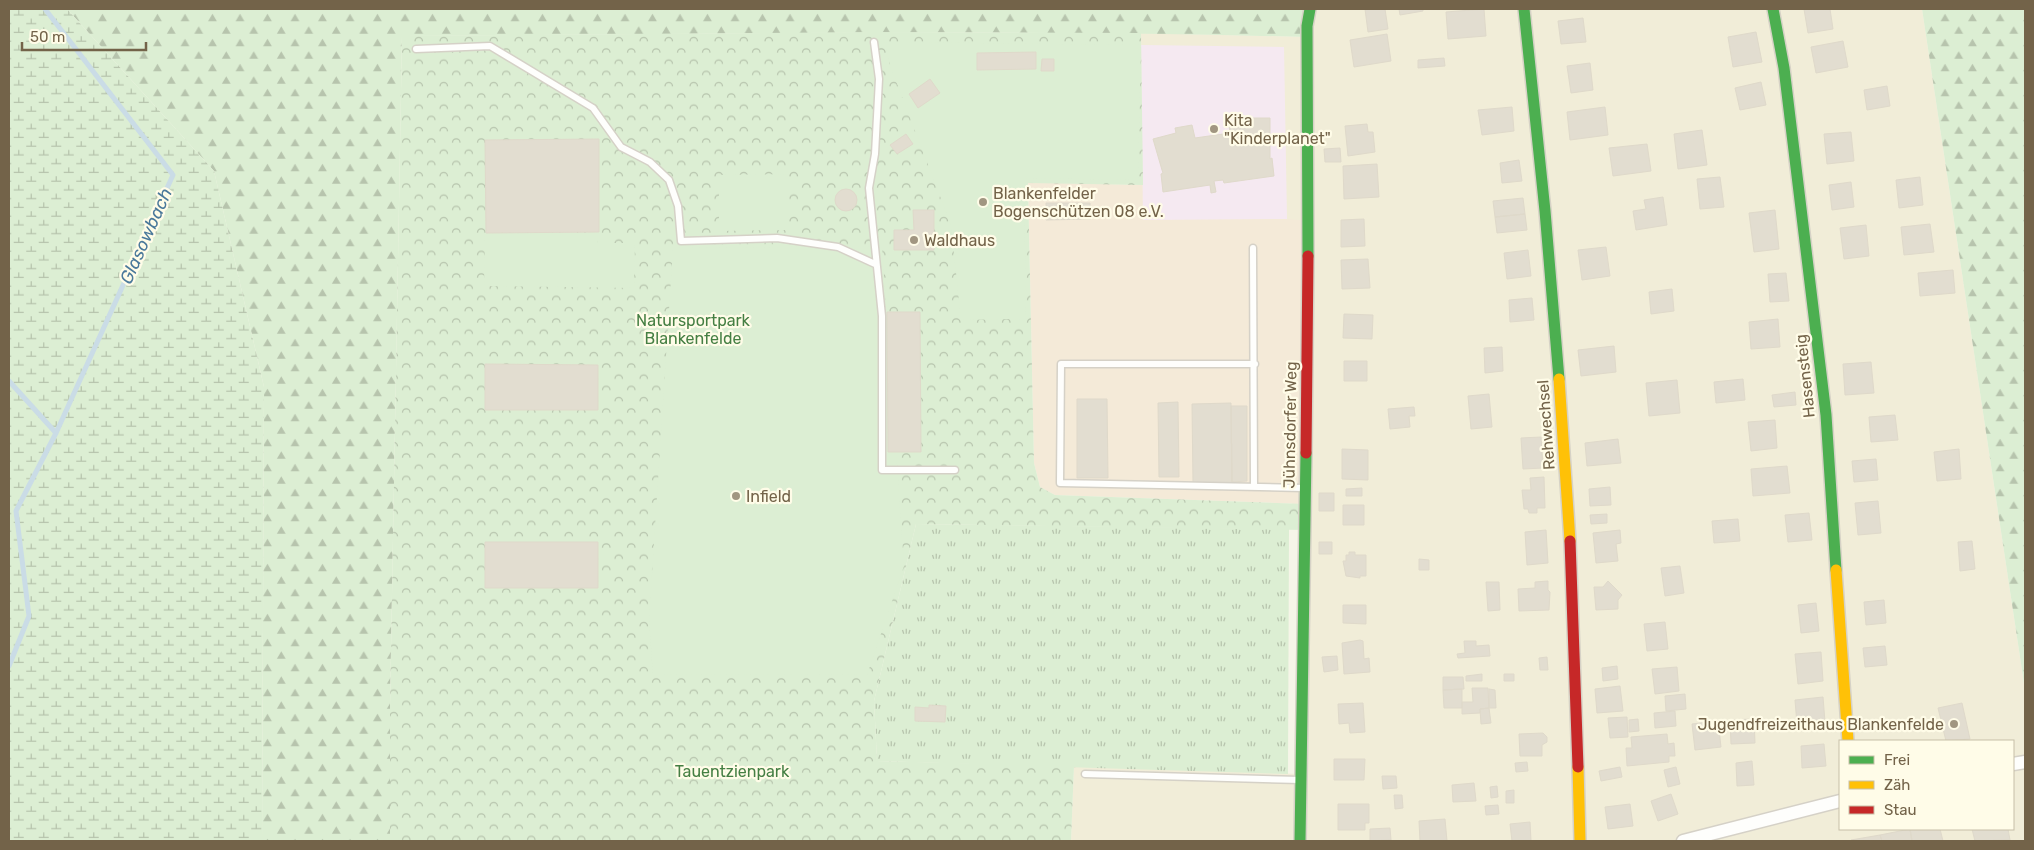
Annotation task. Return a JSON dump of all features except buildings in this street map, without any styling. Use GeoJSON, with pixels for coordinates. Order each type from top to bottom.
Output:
{"type":"FeatureCollection","features":[{"type":"Feature","properties":{"kind":"street","name":"Jühnsdorfer Weg"},"geometry":{"type":"LineString","coordinates":[[1300,841],[1309,221],[1307,26],[1310,9]]}},
{"type":"Feature","properties":{"kind":"street","name":"Rehwechsel"},"geometry":{"type":"LineString","coordinates":[[1524,9],[1543,170],[1557,340],[1570,548],[1580,841]]}},
{"type":"Feature","properties":{"kind":"street","name":"Hasensteig"},"geometry":{"type":"LineString","coordinates":[[1773,9],[1786,78],[1826,415],[1848,740]]}},
{"type":"Feature","properties":{"kind":"street"},"geometry":{"type":"LineString","coordinates":[[1683,841],[1839,801]]}},
{"type":"Feature","properties":{"kind":"lane"},"geometry":{"type":"LineString","coordinates":[[874,42],[879,80],[875,154],[869,188],[882,316],[882,470],[955,470]]}},
{"type":"Feature","properties":{"kind":"lane"},"geometry":{"type":"LineString","coordinates":[[416,49],[490,46],[593,108],[622,148],[650,162],[669,180],[678,206],[681,242],[777,238],[838,247],[876,264]]}},
{"type":"Feature","properties":{"kind":"lane"},"geometry":{"type":"LineString","coordinates":[[1253,248],[1255,364],[1254,487]]}},
{"type":"Feature","properties":{"kind":"lane"},"geometry":{"type":"LineString","coordinates":[[1255,364],[1061,364],[1060,483],[1305,488]]}},
{"type":"Feature","properties":{"kind":"lane"},"geometry":{"type":"LineString","coordinates":[[1085,774],[1301,780]]}},
{"type":"Feature","properties":{"kind":"shaded area"},"geometry":{"type":"Polygon","coordinates":[[[1310,9],[1922,9],[2025,690],[2025,841],[1071,841],[1074,766],[1301,774],[1306,530],[1143,220],[1141,33],[1307,37],[1310,9]]]}},
{"type":"Feature","properties":{"kind":"shaded area","name":"Kita \"Kinderplanet\""},"geometry":{"type":"Polygon","coordinates":[[[1141,45],[1284,47],[1287,219],[1143,220],[1141,45]]]}},
{"type":"Feature","properties":{"kind":"shaded area"},"geometry":{"type":"Polygon","coordinates":[[[1028,182],[1143,185],[1287,219],[1309,221],[1306,504],[1055,495],[1040,487],[1034,463],[1028,182]]]}},
{"type":"Feature","properties":{"kind":"green space"},"geometry":{"type":"Polygon","coordinates":[[[9,9],[67,9],[214,171],[264,387],[262,841],[9,841],[9,9]]]}},
{"type":"Feature","properties":{"kind":"green space"},"geometry":{"type":"Polygon","coordinates":[[[67,9],[1310,9],[1307,37],[1081,33],[402,36],[390,706],[390,841],[262,841],[264,387],[214,171],[67,9]]]}},
{"type":"Feature","properties":{"kind":"green space"},"geometry":{"type":"Polygon","coordinates":[[[1922,9],[2025,9],[2025,690],[1922,9]]]}},
{"type":"Feature","properties":{"kind":"green space","name":"Natursportpark Blankenfelde"},"geometry":{"type":"Polygon","coordinates":[[[874,32],[1141,33],[1143,185],[1028,183],[1034,463],[1040,487],[1055,495],[1306,504],[1306,530],[916,524],[874,701],[877,761],[1074,766],[1071,841],[390,841],[390,706],[402,36],[874,32]]]}},
{"type":"Feature","properties":{"kind":"green space","name":"Blankenfelder Bogenschützen 08 e.V."},"geometry":{"type":"Polygon","coordinates":[[[884,42],[1141,45],[1138,180],[1024,178],[1026,319],[961,320],[951,225],[891,68],[884,42]]]}},
{"type":"Feature","properties":{"kind":"green space"},"geometry":{"type":"Polygon","coordinates":[[[788,174],[788,230],[719,231],[719,175],[788,174]]]}},
{"type":"Feature","properties":{"kind":"green space"},"geometry":{"type":"Polygon","coordinates":[[[485,235],[597,235],[598,243],[635,243],[634,288],[484,286],[485,235]]]}},
{"type":"Feature","properties":{"kind":"green space"},"geometry":{"type":"Polygon","coordinates":[[[882,246],[904,566],[867,675],[653,674],[649,620],[673,248],[882,246]]]}},
{"type":"Feature","properties":{"kind":"green space"},"geometry":{"type":"Polygon","coordinates":[[[916,524],[1289,529],[1288,774],[877,761],[874,701],[916,524]]]}},
{"type":"Feature","properties":{"kind":"waterway","name":"Glasowbach"},"geometry":{"type":"LineString","coordinates":[[9,666],[29,616],[16,511],[56,433],[173,175],[45,9]]}},
{"type":"Feature","properties":{"kind":"waterway","name":"Glasowbach"},"geometry":{"type":"LineString","coordinates":[[9,381],[56,433]]}},
{"type":"Feature","properties":{"kind":"traffic: fast"},"geometry":{"type":"LineString","coordinates":[[1308,256],[1307,26],[1310,9]]}},
{"type":"Feature","properties":{"kind":"traffic: fast"},"geometry":{"type":"LineString","coordinates":[[1524,9],[1545,211],[1559,379]]}},
{"type":"Feature","properties":{"kind":"traffic: fast"},"geometry":{"type":"LineString","coordinates":[[1773,9],[1784,68],[1826,415],[1836,570]]}},
{"type":"Feature","properties":{"kind":"traffic: fast"},"geometry":{"type":"LineString","coordinates":[[1300,841],[1306,453]]}},
{"type":"Feature","properties":{"kind":"traffic: slow"},"geometry":{"type":"LineString","coordinates":[[1559,379],[1570,541]]}},
{"type":"Feature","properties":{"kind":"traffic: slow"},"geometry":{"type":"LineString","coordinates":[[1836,570],[1848,740]]}},
{"type":"Feature","properties":{"kind":"traffic: slow"},"geometry":{"type":"LineString","coordinates":[[1578,767],[1580,841]]}},
{"type":"Feature","properties":{"kind":"traffic: jam"},"geometry":{"type":"LineString","coordinates":[[1306,453],[1308,256]]}},
{"type":"Feature","properties":{"kind":"traffic: jam"},"geometry":{"type":"LineString","coordinates":[[1570,541],[1578,767]]}},
{"type":"Feature","properties":{"kind":"place","name":"Kita \"Kinderplanet\""},"geometry":{"type":"Point","coordinates":[1214,129]}},
{"type":"Feature","properties":{"kind":"place","name":"Blankenfelder Bogenschützen 08 e.V."},"geometry":{"type":"Point","coordinates":[983,202]}},
{"type":"Feature","properties":{"kind":"place","name":"Waldhaus"},"geometry":{"type":"Point","coordinates":[914,240]}},
{"type":"Feature","properties":{"kind":"place","name":"Infield"},"geometry":{"type":"Point","coordinates":[736,496]}},
{"type":"Feature","properties":{"kind":"place","name":"Jugendfreizeithaus Blankenfelde"},"geometry":{"type":"Point","coordinates":[1954,724]}},
{"type":"Feature","properties":{"kind":"park label","name":"Tauentzienpark"},"geometry":{"type":"Point","coordinates":[732,771]}}]}
